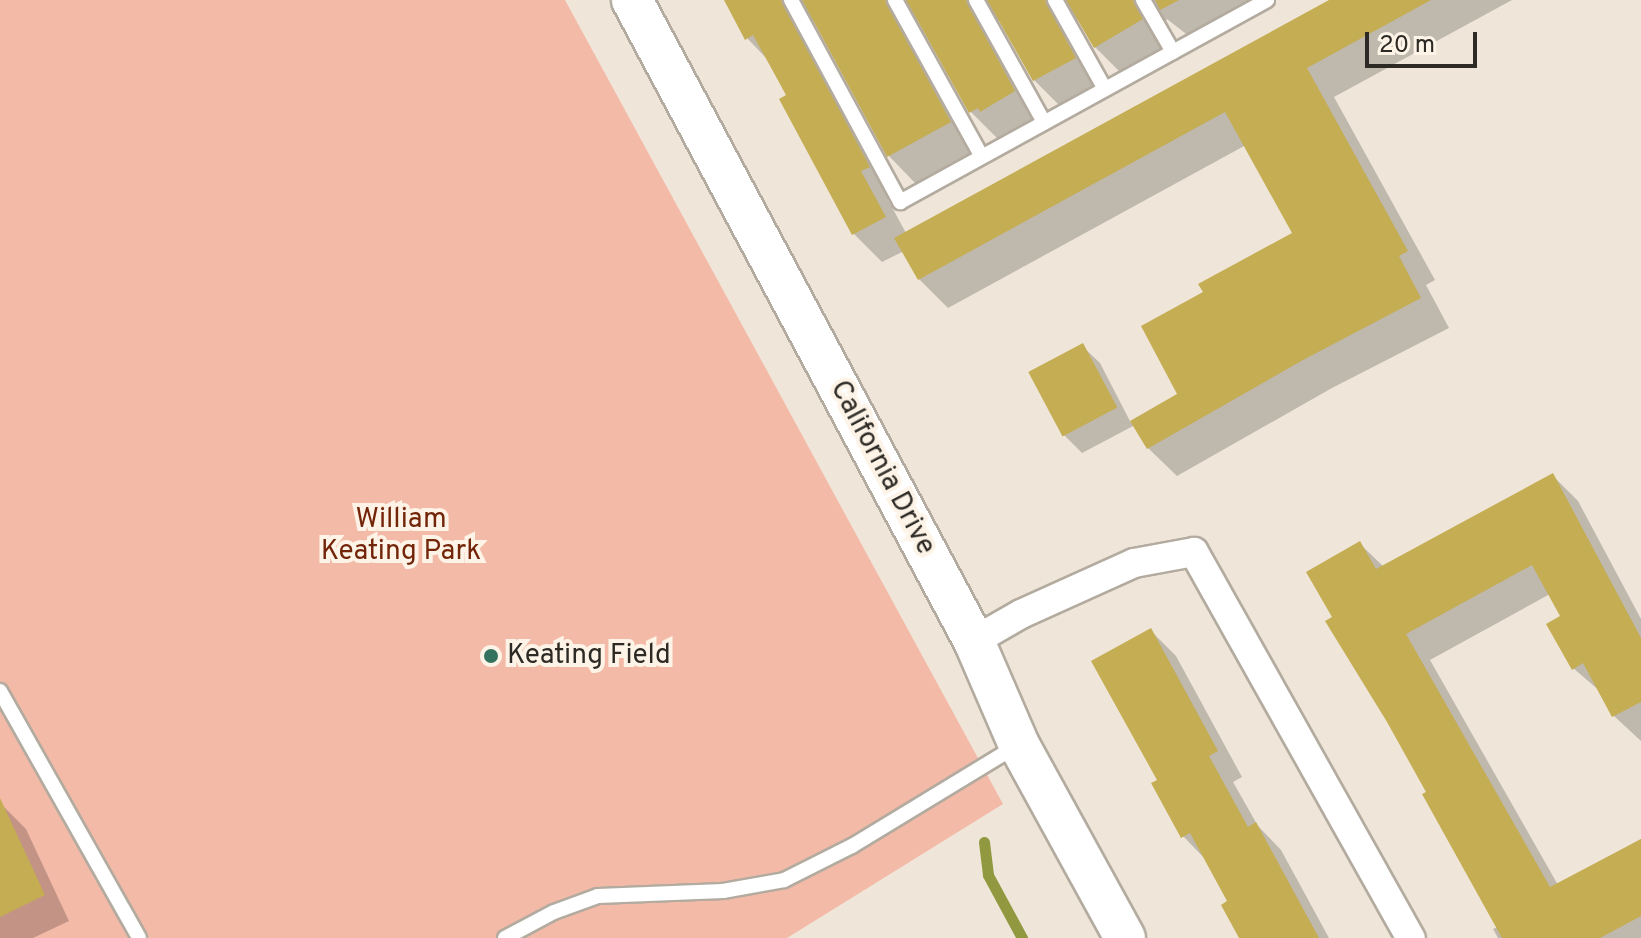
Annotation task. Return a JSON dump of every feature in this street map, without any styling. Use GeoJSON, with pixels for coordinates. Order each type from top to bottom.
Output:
{"type":"FeatureCollection","features":[{"type":"Feature","properties":{"kind":"street","name":"California Drive"},"geometry":{"type":"LineString","coordinates":[[632,0],[974,641],[1019,745],[1125,938]]}},
{"type":"Feature","properties":{"kind":"street"},"geometry":{"type":"LineString","coordinates":[[974,641],[1021,614],[1134,563],[1194,552],[1411,938]]}},
{"type":"Feature","properties":{"kind":"lane"},"geometry":{"type":"LineString","coordinates":[[791,0],[900,202],[1173,52],[1246,5],[1267,0]]}},
{"type":"Feature","properties":{"kind":"lane"},"geometry":{"type":"LineString","coordinates":[[895,0],[982,157]]}},
{"type":"Feature","properties":{"kind":"lane"},"geometry":{"type":"LineString","coordinates":[[976,0],[1044,122]]}},
{"type":"Feature","properties":{"kind":"lane"},"geometry":{"type":"LineString","coordinates":[[1055,0],[1105,89]]}},
{"type":"Feature","properties":{"kind":"lane"},"geometry":{"type":"LineString","coordinates":[[1143,0],[1173,52]]}},
{"type":"Feature","properties":{"kind":"lane"},"geometry":{"type":"LineString","coordinates":[[0,691],[139,938]]}},
{"type":"Feature","properties":{"kind":"lane"},"geometry":{"type":"LineString","coordinates":[[505,938],[554,912],[598,896],[723,891],[784,880],[852,846],[1019,745]]}},
{"type":"Feature","properties":{"kind":"green space","name":"William Keating Park"},"geometry":{"type":"Polygon","coordinates":[[[0,0],[565,0],[1003,804],[787,938],[0,938],[0,0]]]}},
{"type":"Feature","properties":{"kind":"building"},"geometry":{"type":"Polygon","coordinates":[[[724,0],[781,0],[870,167],[861,171],[886,217],[852,235],[779,99],[786,95],[753,35],[745,40],[724,0]]]}},
{"type":"Feature","properties":{"kind":"building"},"geometry":{"type":"Polygon","coordinates":[[[802,0],[885,0],[951,122],[887,157],[802,0]]]}},
{"type":"Feature","properties":{"kind":"building"},"geometry":{"type":"Polygon","coordinates":[[[906,0],[966,0],[1015,91],[980,112],[978,108],[969,113],[906,0]]]}},
{"type":"Feature","properties":{"kind":"building"},"geometry":{"type":"Polygon","coordinates":[[[987,0],[1045,0],[1076,58],[1033,81],[987,0]]]}},
{"type":"Feature","properties":{"kind":"building"},"geometry":{"type":"Polygon","coordinates":[[[1066,0],[1133,0],[1143,19],[1094,48],[1066,0]]]}},
{"type":"Feature","properties":{"kind":"building"},"geometry":{"type":"Polygon","coordinates":[[[1155,0],[1179,0],[1160,10],[1155,0]]]}},
{"type":"Feature","properties":{"kind":"building"},"geometry":{"type":"Polygon","coordinates":[[[1329,0],[1431,0],[1307,68],[1408,251],[1399,256],[1421,298],[1303,360],[1147,449],[1130,421],[1177,394],[1141,326],[1203,292],[1198,284],[1292,233],[1225,112],[918,280],[894,238],[1329,0]]]}},
{"type":"Feature","properties":{"kind":"building"},"geometry":{"type":"Polygon","coordinates":[[[1083,343],[1117,407],[1063,437],[1028,372],[1083,343]]]}},
{"type":"Feature","properties":{"kind":"building"},"geometry":{"type":"Polygon","coordinates":[[[1553,473],[1641,638],[1641,702],[1612,717],[1583,663],[1572,670],[1546,624],[1560,616],[1532,565],[1406,634],[1550,887],[1641,839],[1641,916],[1600,938],[1502,938],[1422,794],[1426,792],[1387,722],[1325,621],[1332,617],[1306,572],[1360,541],[1376,569],[1553,473]]]}},
{"type":"Feature","properties":{"kind":"building"},"geometry":{"type":"Polygon","coordinates":[[[1151,628],[1218,751],[1209,756],[1248,827],[1256,822],[1319,938],[1239,938],[1221,905],[1227,901],[1190,833],[1181,838],[1151,783],[1157,780],[1091,661],[1151,628]]]}},
{"type":"Feature","properties":{"kind":"building"},"geometry":{"type":"Polygon","coordinates":[[[0,798],[45,895],[0,917],[0,798]]]}},
{"type":"Feature","properties":{"kind":"waterway"},"geometry":{"type":"LineString","coordinates":[[984,842],[988,875],[1022,938]]}},
{"type":"Feature","properties":{"kind":"place","name":"Keating Field"},"geometry":{"type":"Point","coordinates":[491,656]}}]}
